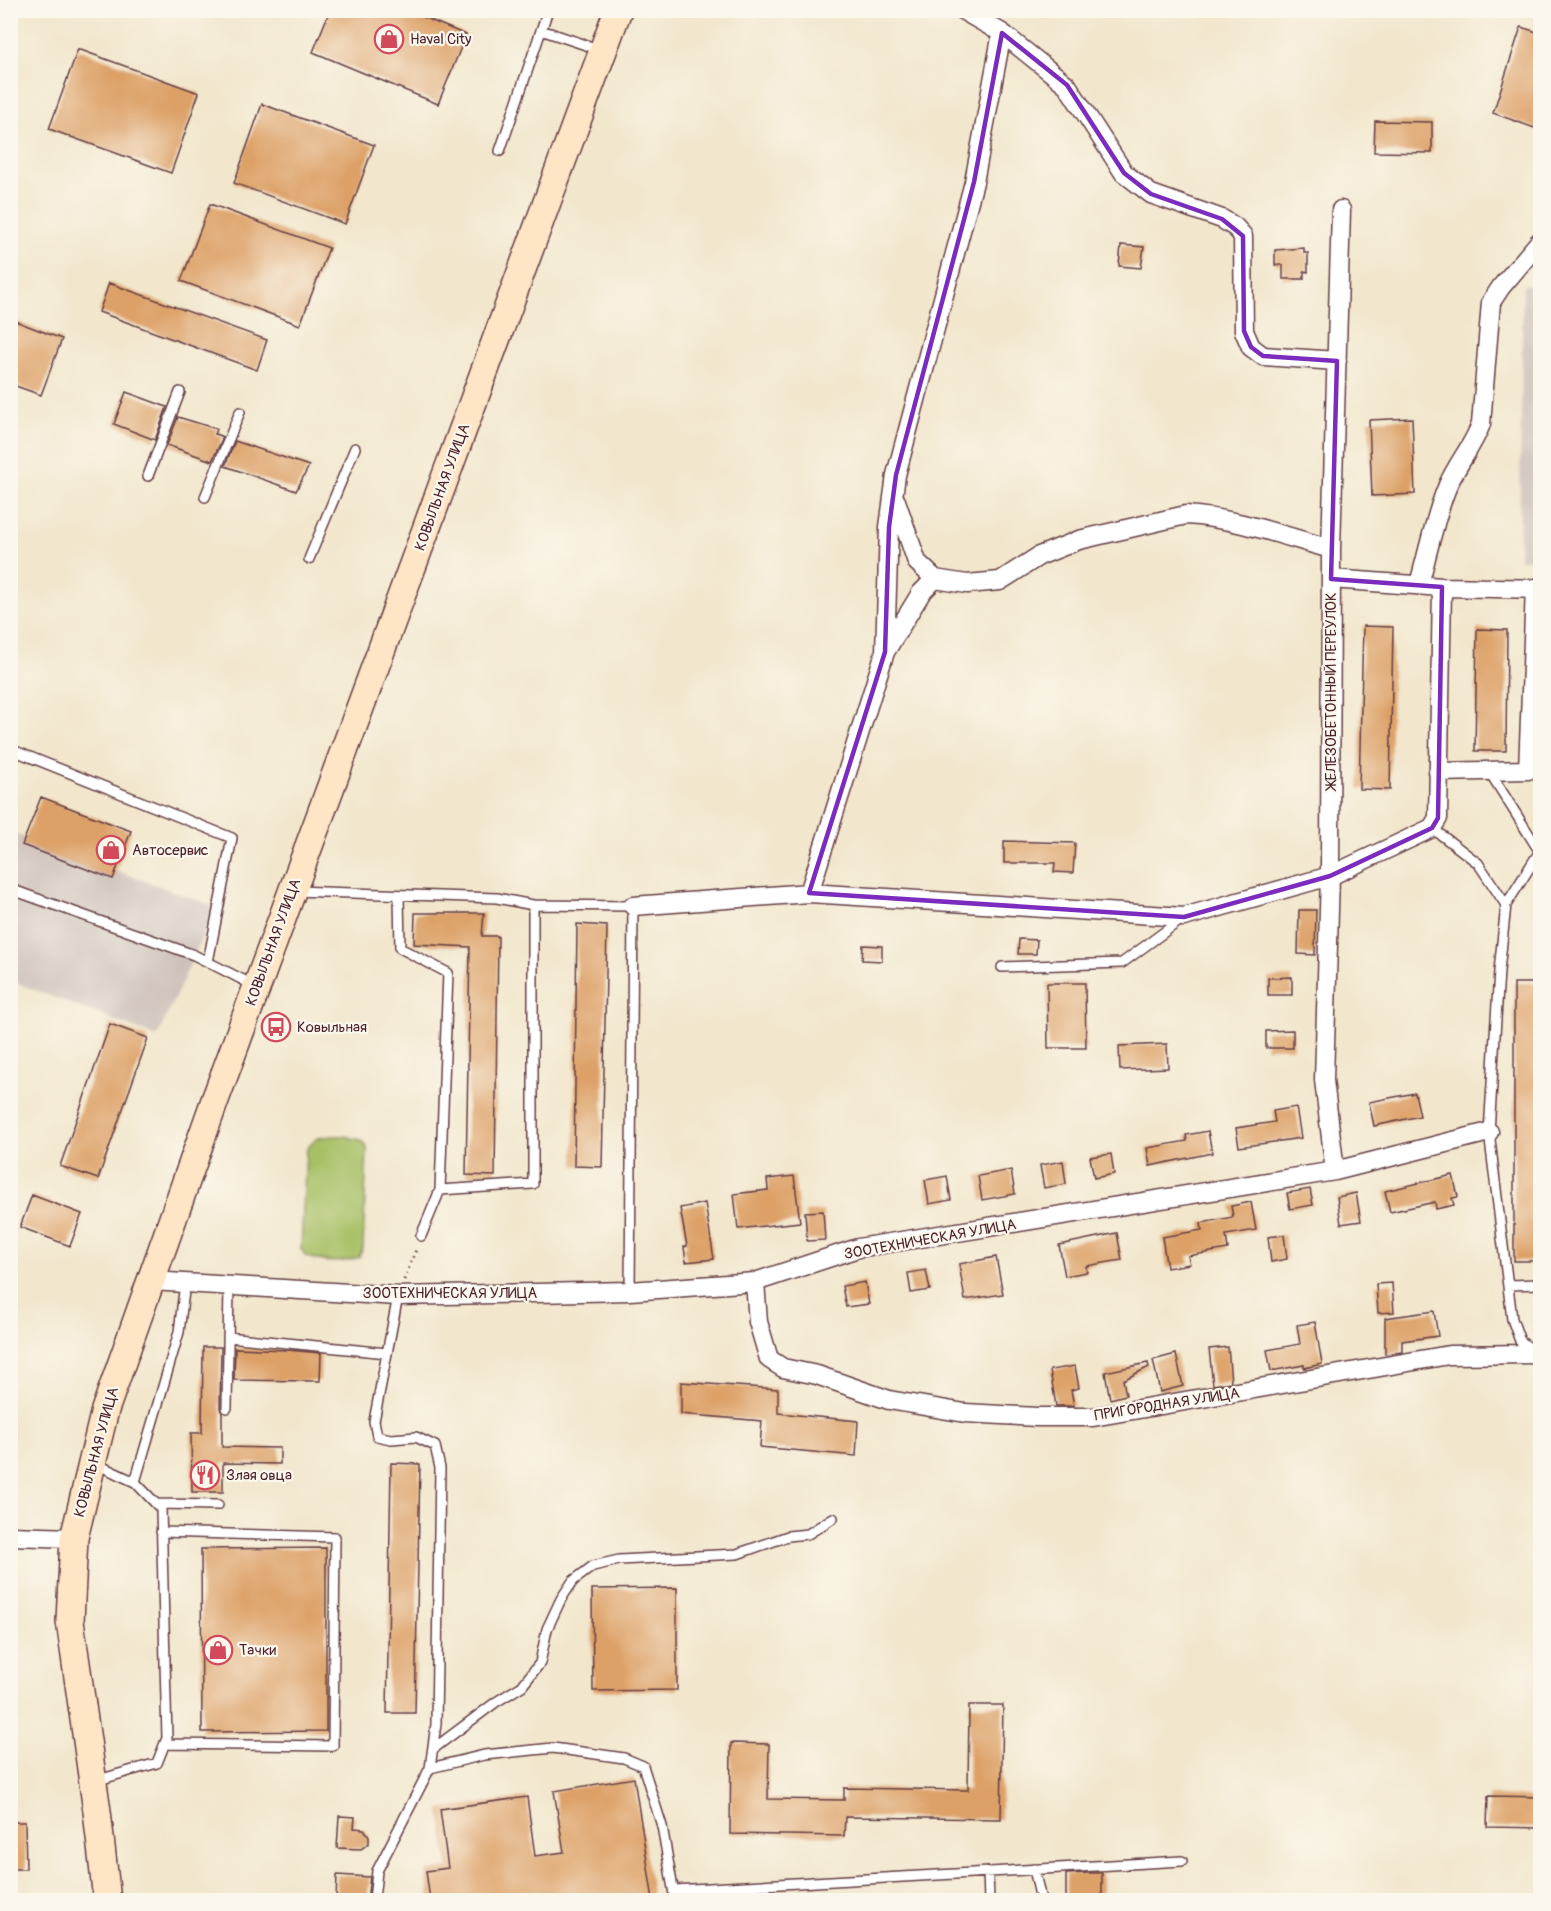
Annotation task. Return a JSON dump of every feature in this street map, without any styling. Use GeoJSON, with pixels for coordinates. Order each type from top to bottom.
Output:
{"type":"FeatureCollection","features":[{"type":"Feature","properties":{"kind":"main road","name":"КОВЫЛЬНАЯ УЛИЦА"},"geometry":{"type":"LineString","coordinates":[[107,1900],[70,1621],[74,1538],[105,1410],[292,891],[618,10]]}},
{"type":"Feature","properties":{"kind":"street"},"geometry":{"type":"LineString","coordinates":[[962,10],[1002,33],[1067,85],[1124,173],[1150,194],[1222,219],[1235,227],[1243,236],[1244,331],[1251,347],[1263,356],[1337,361]]}},
{"type":"Feature","properties":{"kind":"street"},"geometry":{"type":"LineString","coordinates":[[885,652],[889,527],[896,475],[974,182],[1002,33]]}},
{"type":"Feature","properties":{"kind":"street","name":"ЖЕЛЕЗОБЕТОННЫЙ ПЕРЕУЛОК"},"geometry":{"type":"LineString","coordinates":[[1335,1171],[1324,1080],[1330,876],[1331,549],[1341,210]]}},
{"type":"Feature","properties":{"kind":"street"},"geometry":{"type":"LineString","coordinates":[[1419,584],[1446,489],[1454,471],[1476,438],[1481,424],[1491,302],[1540,241]]}},
{"type":"Feature","properties":{"kind":"street"},"geometry":{"type":"LineString","coordinates":[[894,493],[917,562],[935,579],[967,584],[1000,581],[1039,556],[1078,540],[1186,515],[1204,516],[1331,549]]}},
{"type":"Feature","properties":{"kind":"street"},"geometry":{"type":"LineString","coordinates":[[809,893],[885,652],[921,593],[935,579]]}},
{"type":"Feature","properties":{"kind":"street"},"geometry":{"type":"LineString","coordinates":[[1331,579],[1442,587],[1538,588],[1528,770],[1438,772]]}},
{"type":"Feature","properties":{"kind":"street"},"geometry":{"type":"LineString","coordinates":[[633,906],[809,893],[1184,917],[1330,876],[1432,828],[1438,818],[1442,587]]}},
{"type":"Feature","properties":{"kind":"street","name":"ЗООТЕХНИЧЕСКАЯ УЛИЦА"},"geometry":{"type":"LineString","coordinates":[[151,1281],[398,1296],[630,1291],[755,1282],[858,1248],[1335,1171],[1489,1132]]}},
{"type":"Feature","properties":{"kind":"street","name":"ПРИГОРОДНАЯ УЛИЦА"},"geometry":{"type":"LineString","coordinates":[[755,1282],[758,1322],[769,1359],[783,1368],[817,1375],[890,1400],[965,1413],[1093,1417],[1449,1355],[1539,1354]]}},
{"type":"Feature","properties":{"kind":"street"},"geometry":{"type":"LineString","coordinates":[[10,1536],[74,1538]]}},
{"type":"Feature","properties":{"kind":"lane"},"geometry":{"type":"LineString","coordinates":[[500,151],[548,10]]}},
{"type":"Feature","properties":{"kind":"lane"},"geometry":{"type":"LineString","coordinates":[[542,30],[603,51]]}},
{"type":"Feature","properties":{"kind":"lane"},"geometry":{"type":"LineString","coordinates":[[148,476],[180,392]]}},
{"type":"Feature","properties":{"kind":"lane"},"geometry":{"type":"LineString","coordinates":[[205,497],[240,412]]}},
{"type":"Feature","properties":{"kind":"lane"},"geometry":{"type":"LineString","coordinates":[[309,559],[355,448]]}},
{"type":"Feature","properties":{"kind":"lane"},"geometry":{"type":"LineString","coordinates":[[10,749],[232,838],[208,962]]}},
{"type":"Feature","properties":{"kind":"lane"},"geometry":{"type":"LineString","coordinates":[[1489,771],[1540,851],[1506,906],[1499,971],[1489,1132],[1512,1319],[1520,1341],[1539,1354]]}},
{"type":"Feature","properties":{"kind":"lane"},"geometry":{"type":"LineString","coordinates":[[1432,828],[1478,863],[1506,906]]}},
{"type":"Feature","properties":{"kind":"lane"},"geometry":{"type":"LineString","coordinates":[[10,889],[194,955],[257,987]]}},
{"type":"Feature","properties":{"kind":"lane"},"geometry":{"type":"LineString","coordinates":[[292,891],[497,898],[533,905],[633,906],[630,1291]]}},
{"type":"Feature","properties":{"kind":"lane"},"geometry":{"type":"LineString","coordinates":[[399,895],[400,948],[448,973],[440,1190],[421,1236]]}},
{"type":"Feature","properties":{"kind":"lane"},"geometry":{"type":"LineString","coordinates":[[440,1190],[533,1184],[533,905]]}},
{"type":"Feature","properties":{"kind":"lane"},"geometry":{"type":"LineString","coordinates":[[1002,967],[1122,963],[1184,917]]}},
{"type":"Feature","properties":{"kind":"lane"},"geometry":{"type":"LineString","coordinates":[[135,1482],[179,1332],[185,1283]]}},
{"type":"Feature","properties":{"kind":"lane"},"geometry":{"type":"LineString","coordinates":[[1508,1285],[1540,1284]]}},
{"type":"Feature","properties":{"kind":"lane"},"geometry":{"type":"LineString","coordinates":[[227,1407],[229,1286]]}},
{"type":"Feature","properties":{"kind":"lane"},"geometry":{"type":"LineString","coordinates":[[374,1900],[377,1871],[430,1768],[436,1724],[440,1468],[435,1446],[416,1437],[391,1439],[377,1436],[374,1421],[398,1296]]}},
{"type":"Feature","properties":{"kind":"lane"},"geometry":{"type":"LineString","coordinates":[[228,1337],[387,1353]]}},
{"type":"Feature","properties":{"kind":"lane"},"geometry":{"type":"LineString","coordinates":[[92,1463],[135,1482],[161,1509],[167,1738],[157,1763],[93,1782]]}},
{"type":"Feature","properties":{"kind":"lane"},"geometry":{"type":"LineString","coordinates":[[156,1504],[218,1505]]}},
{"type":"Feature","properties":{"kind":"lane"},"geometry":{"type":"LineString","coordinates":[[433,1749],[496,1702],[522,1686],[540,1663],[547,1629],[561,1599],[573,1581],[593,1566],[619,1560],[737,1554],[788,1536],[808,1534],[833,1518]]}},
{"type":"Feature","properties":{"kind":"lane"},"geometry":{"type":"LineString","coordinates":[[161,1532],[335,1537],[333,1746],[165,1744]]}},
{"type":"Feature","properties":{"kind":"lane"},"geometry":{"type":"LineString","coordinates":[[430,1768],[484,1755],[553,1748],[624,1758],[643,1766],[662,1826],[675,1900]]}},
{"type":"Feature","properties":{"kind":"lane"},"geometry":{"type":"LineString","coordinates":[[674,1890],[1182,1861]]}},
{"type":"Feature","properties":{"kind":"lane"},"geometry":{"type":"LineString","coordinates":[[1034,1869],[1041,1900]]}},
{"type":"Feature","properties":{"kind":"lane"},"geometry":{"type":"LineString","coordinates":[[988,1872],[989,1900]]}},
{"type":"Feature","properties":{"kind":"path"},"geometry":{"type":"LineString","coordinates":[[398,1296],[421,1236]]}},
{"type":"Feature","properties":{"kind":"highlighted area"},"geometry":{"type":"Polygon","coordinates":[[[1002,33],[1067,85],[1124,173],[1151,194],[1222,219],[1243,236],[1244,331],[1251,347],[1263,356],[1337,361],[1331,579],[1442,587],[1438,818],[1432,828],[1330,876],[1184,917],[809,893],[885,652],[889,527],[896,475],[974,182],[1002,33]]]}},
{"type":"Feature","properties":{"kind":"shaded area"},"geometry":{"type":"Polygon","coordinates":[[[1523,285],[1540,287],[1540,560],[1519,559],[1523,285]]]}},
{"type":"Feature","properties":{"kind":"shaded area"},"geometry":{"type":"Polygon","coordinates":[[[10,832],[216,907],[157,1037],[11,981],[10,832]]]}},
{"type":"Feature","properties":{"kind":"green space"},"geometry":{"type":"Polygon","coordinates":[[[327,1136],[344,1136],[361,1140],[367,1148],[363,1248],[359,1257],[352,1259],[339,1262],[318,1260],[305,1256],[301,1248],[306,1152],[316,1139],[327,1136]]]}},
{"type":"Feature","properties":{"kind":"building"},"geometry":{"type":"Polygon","coordinates":[[[330,10],[406,10],[466,35],[438,104],[313,52],[330,10]]]}},
{"type":"Feature","properties":{"kind":"building"},"geometry":{"type":"Polygon","coordinates":[[[1521,27],[1540,33],[1540,130],[1493,113],[1521,27]]]}},
{"type":"Feature","properties":{"kind":"building"},"geometry":{"type":"Polygon","coordinates":[[[78,49],[199,93],[171,173],[49,129],[78,49]]]}},
{"type":"Feature","properties":{"kind":"building"},"geometry":{"type":"Polygon","coordinates":[[[262,104],[374,145],[345,224],[234,183],[262,104]]]}},
{"type":"Feature","properties":{"kind":"building"},"geometry":{"type":"Polygon","coordinates":[[[1375,121],[1432,122],[1432,153],[1374,152],[1375,121]]]}},
{"type":"Feature","properties":{"kind":"building"},"geometry":{"type":"Polygon","coordinates":[[[210,204],[329,248],[300,325],[181,281],[210,204]]]}},
{"type":"Feature","properties":{"kind":"building"},"geometry":{"type":"Polygon","coordinates":[[[1121,245],[1144,247],[1141,268],[1119,266],[1121,245]]]}},
{"type":"Feature","properties":{"kind":"building"},"geometry":{"type":"Polygon","coordinates":[[[1304,248],[1304,253],[1308,253],[1308,272],[1304,271],[1304,279],[1283,279],[1283,265],[1275,265],[1275,250],[1304,248]]]}},
{"type":"Feature","properties":{"kind":"building"},"geometry":{"type":"Polygon","coordinates":[[[109,283],[267,340],[257,370],[99,312],[109,283]]]}},
{"type":"Feature","properties":{"kind":"building"},"geometry":{"type":"Polygon","coordinates":[[[10,319],[62,339],[41,395],[10,384],[10,319]]]}},
{"type":"Feature","properties":{"kind":"building"},"geometry":{"type":"Polygon","coordinates":[[[126,392],[167,407],[155,440],[114,424],[126,392]]]}},
{"type":"Feature","properties":{"kind":"building"},"geometry":{"type":"Polygon","coordinates":[[[178,417],[217,429],[215,434],[223,437],[212,461],[167,445],[178,417]]]}},
{"type":"Feature","properties":{"kind":"building"},"geometry":{"type":"Polygon","coordinates":[[[1412,418],[1415,494],[1372,496],[1369,420],[1412,418]]]}},
{"type":"Feature","properties":{"kind":"building"},"geometry":{"type":"Polygon","coordinates":[[[235,441],[309,466],[296,491],[225,466],[235,441]]]}},
{"type":"Feature","properties":{"kind":"building"},"geometry":{"type":"Polygon","coordinates":[[[1363,626],[1393,627],[1390,790],[1359,789],[1363,626]]]}},
{"type":"Feature","properties":{"kind":"building"},"geometry":{"type":"Polygon","coordinates":[[[1477,629],[1507,630],[1506,751],[1475,751],[1477,629]]]}},
{"type":"Feature","properties":{"kind":"building"},"geometry":{"type":"Polygon","coordinates":[[[41,797],[131,831],[113,879],[22,845],[41,797]]]}},
{"type":"Feature","properties":{"kind":"building"},"geometry":{"type":"Polygon","coordinates":[[[1004,841],[1075,843],[1073,873],[1054,872],[1055,863],[1004,863],[1004,841]]]}},
{"type":"Feature","properties":{"kind":"building"},"geometry":{"type":"Polygon","coordinates":[[[1299,910],[1316,910],[1315,955],[1298,954],[1299,910]]]}},
{"type":"Feature","properties":{"kind":"building"},"geometry":{"type":"Polygon","coordinates":[[[415,913],[484,913],[482,936],[498,936],[495,1176],[466,1175],[470,947],[414,944],[415,913]]]}},
{"type":"Feature","properties":{"kind":"building"},"geometry":{"type":"Polygon","coordinates":[[[577,924],[607,926],[602,1167],[574,1166],[577,924]]]}},
{"type":"Feature","properties":{"kind":"building"},"geometry":{"type":"Polygon","coordinates":[[[1019,939],[1037,940],[1036,954],[1018,954],[1019,939]]]}},
{"type":"Feature","properties":{"kind":"building"},"geometry":{"type":"Polygon","coordinates":[[[863,945],[882,946],[882,961],[862,960],[863,945]]]}},
{"type":"Feature","properties":{"kind":"building"},"geometry":{"type":"Polygon","coordinates":[[[1292,977],[1292,995],[1268,995],[1268,978],[1292,977]]]}},
{"type":"Feature","properties":{"kind":"building"},"geometry":{"type":"Polygon","coordinates":[[[1047,983],[1085,983],[1086,1048],[1048,1048],[1047,983]]]}},
{"type":"Feature","properties":{"kind":"building"},"geometry":{"type":"Polygon","coordinates":[[[1514,983],[1540,983],[1540,1261],[1514,1261],[1514,983]]]}},
{"type":"Feature","properties":{"kind":"building"},"geometry":{"type":"Polygon","coordinates":[[[110,1024],[148,1038],[98,1179],[60,1166],[110,1024]]]}},
{"type":"Feature","properties":{"kind":"building"},"geometry":{"type":"Polygon","coordinates":[[[1293,1030],[1293,1048],[1266,1048],[1266,1031],[1293,1030]]]}},
{"type":"Feature","properties":{"kind":"building"},"geometry":{"type":"Polygon","coordinates":[[[1167,1044],[1168,1068],[1120,1070],[1119,1046],[1167,1044]]]}},
{"type":"Feature","properties":{"kind":"building"},"geometry":{"type":"Polygon","coordinates":[[[1415,1093],[1420,1116],[1374,1126],[1369,1102],[1415,1093]]]}},
{"type":"Feature","properties":{"kind":"building"},"geometry":{"type":"Polygon","coordinates":[[[1296,1107],[1301,1138],[1239,1147],[1236,1128],[1275,1122],[1273,1111],[1296,1107]]]}},
{"type":"Feature","properties":{"kind":"building"},"geometry":{"type":"Polygon","coordinates":[[[1208,1131],[1212,1153],[1150,1166],[1147,1148],[1187,1141],[1186,1135],[1208,1131]]]}},
{"type":"Feature","properties":{"kind":"building"},"geometry":{"type":"Polygon","coordinates":[[[1111,1154],[1114,1174],[1094,1178],[1090,1157],[1111,1154]]]}},
{"type":"Feature","properties":{"kind":"building"},"geometry":{"type":"Polygon","coordinates":[[[1063,1161],[1066,1184],[1044,1188],[1040,1165],[1063,1161]]]}},
{"type":"Feature","properties":{"kind":"building"},"geometry":{"type":"Polygon","coordinates":[[[1011,1170],[1015,1194],[982,1200],[978,1176],[1011,1170]]]}},
{"type":"Feature","properties":{"kind":"building"},"geometry":{"type":"Polygon","coordinates":[[[1453,1175],[1458,1197],[1452,1198],[1454,1205],[1436,1209],[1435,1202],[1390,1212],[1385,1191],[1453,1175]]]}},
{"type":"Feature","properties":{"kind":"building"},"geometry":{"type":"Polygon","coordinates":[[[794,1176],[800,1222],[738,1229],[734,1194],[768,1190],[767,1179],[794,1176]]]}},
{"type":"Feature","properties":{"kind":"building"},"geometry":{"type":"Polygon","coordinates":[[[947,1176],[951,1200],[929,1204],[925,1180],[947,1176]]]}},
{"type":"Feature","properties":{"kind":"building"},"geometry":{"type":"Polygon","coordinates":[[[1310,1189],[1313,1205],[1290,1209],[1287,1193],[1310,1189]]]}},
{"type":"Feature","properties":{"kind":"building"},"geometry":{"type":"Polygon","coordinates":[[[1356,1193],[1361,1221],[1341,1224],[1337,1197],[1356,1193]]]}},
{"type":"Feature","properties":{"kind":"building"},"geometry":{"type":"Polygon","coordinates":[[[32,1195],[82,1214],[70,1246],[20,1227],[32,1195]]]}},
{"type":"Feature","properties":{"kind":"building"},"geometry":{"type":"Polygon","coordinates":[[[1251,1202],[1256,1230],[1226,1235],[1228,1249],[1188,1256],[1190,1264],[1167,1268],[1162,1237],[1202,1230],[1201,1223],[1233,1217],[1231,1206],[1251,1202]]]}},
{"type":"Feature","properties":{"kind":"building"},"geometry":{"type":"Polygon","coordinates":[[[705,1203],[714,1259],[686,1262],[684,1247],[687,1246],[680,1208],[705,1203]]]}},
{"type":"Feature","properties":{"kind":"building"},"geometry":{"type":"Polygon","coordinates":[[[823,1211],[825,1240],[807,1241],[805,1212],[823,1211]]]}},
{"type":"Feature","properties":{"kind":"building"},"geometry":{"type":"Polygon","coordinates":[[[1117,1233],[1122,1260],[1086,1266],[1087,1272],[1065,1276],[1059,1245],[1117,1233]]]}},
{"type":"Feature","properties":{"kind":"building"},"geometry":{"type":"Polygon","coordinates":[[[1284,1235],[1287,1259],[1271,1262],[1268,1237],[1284,1235]]]}},
{"type":"Feature","properties":{"kind":"building"},"geometry":{"type":"Polygon","coordinates":[[[996,1257],[1003,1294],[965,1300],[959,1264],[996,1257]]]}},
{"type":"Feature","properties":{"kind":"building"},"geometry":{"type":"Polygon","coordinates":[[[926,1270],[930,1290],[911,1293],[908,1273],[926,1270]]]}},
{"type":"Feature","properties":{"kind":"building"},"geometry":{"type":"Polygon","coordinates":[[[865,1282],[869,1304],[846,1307],[842,1286],[865,1282]]]}},
{"type":"Feature","properties":{"kind":"building"},"geometry":{"type":"Polygon","coordinates":[[[1392,1283],[1394,1312],[1378,1313],[1376,1284],[1392,1283]]]}},
{"type":"Feature","properties":{"kind":"building"},"geometry":{"type":"Polygon","coordinates":[[[1434,1311],[1438,1336],[1402,1341],[1402,1352],[1385,1354],[1385,1318],[1434,1311]]]}},
{"type":"Feature","properties":{"kind":"building"},"geometry":{"type":"Polygon","coordinates":[[[1315,1322],[1322,1364],[1271,1371],[1267,1350],[1300,1344],[1297,1325],[1315,1322]]]}},
{"type":"Feature","properties":{"kind":"building"},"geometry":{"type":"Polygon","coordinates":[[[203,1347],[221,1347],[222,1447],[280,1448],[280,1464],[223,1463],[223,1492],[192,1492],[191,1433],[202,1433],[203,1347]]]}},
{"type":"Feature","properties":{"kind":"building"},"geometry":{"type":"Polygon","coordinates":[[[1228,1347],[1231,1382],[1213,1385],[1209,1349],[1228,1347]]]}},
{"type":"Feature","properties":{"kind":"building"},"geometry":{"type":"Polygon","coordinates":[[[235,1348],[321,1353],[320,1381],[234,1380],[235,1348]]]}},
{"type":"Feature","properties":{"kind":"building"},"geometry":{"type":"Polygon","coordinates":[[[1176,1354],[1183,1386],[1160,1392],[1153,1360],[1176,1354]]]}},
{"type":"Feature","properties":{"kind":"building"},"geometry":{"type":"Polygon","coordinates":[[[1148,1363],[1149,1367],[1123,1380],[1126,1395],[1110,1399],[1105,1372],[1148,1363]]]}},
{"type":"Feature","properties":{"kind":"building"},"geometry":{"type":"Polygon","coordinates":[[[1075,1366],[1079,1388],[1071,1390],[1074,1406],[1056,1406],[1050,1370],[1075,1366]]]}},
{"type":"Feature","properties":{"kind":"building"},"geometry":{"type":"Polygon","coordinates":[[[681,1382],[778,1389],[778,1413],[858,1421],[856,1456],[760,1447],[762,1421],[681,1414],[681,1382]]]}},
{"type":"Feature","properties":{"kind":"building"},"geometry":{"type":"Polygon","coordinates":[[[391,1463],[420,1464],[415,1713],[387,1713],[391,1463]]]}},
{"type":"Feature","properties":{"kind":"building"},"geometry":{"type":"Polygon","coordinates":[[[326,1548],[326,1731],[202,1732],[201,1549],[326,1548]]]}},
{"type":"Feature","properties":{"kind":"building"},"geometry":{"type":"Polygon","coordinates":[[[677,1588],[677,1690],[593,1691],[592,1589],[677,1588]]]}},
{"type":"Feature","properties":{"kind":"building"},"geometry":{"type":"Polygon","coordinates":[[[969,1705],[1003,1705],[1001,1819],[845,1817],[844,1836],[730,1834],[731,1743],[769,1744],[768,1799],[844,1800],[844,1788],[968,1790],[969,1705]]]}},
{"type":"Feature","properties":{"kind":"building"},"geometry":{"type":"Polygon","coordinates":[[[634,1778],[653,1900],[430,1900],[426,1871],[448,1868],[440,1809],[527,1797],[535,1856],[564,1852],[554,1791],[634,1778]]]}},
{"type":"Feature","properties":{"kind":"building"},"geometry":{"type":"Polygon","coordinates":[[[1488,1796],[1540,1797],[1540,1828],[1487,1827],[1488,1796]]]}},
{"type":"Feature","properties":{"kind":"building"},"geometry":{"type":"Polygon","coordinates":[[[339,1816],[355,1817],[354,1828],[364,1829],[369,1836],[369,1843],[361,1849],[337,1848],[339,1816]]]}},
{"type":"Feature","properties":{"kind":"building"},"geometry":{"type":"Polygon","coordinates":[[[10,1822],[25,1822],[26,1869],[10,1869],[10,1822]]]}},
{"type":"Feature","properties":{"kind":"building"},"geometry":{"type":"Polygon","coordinates":[[[1102,1873],[1102,1900],[1066,1900],[1066,1874],[1102,1873]]]}},
{"type":"Feature","properties":{"kind":"building"},"geometry":{"type":"Polygon","coordinates":[[[337,1875],[370,1877],[367,1900],[336,1900],[337,1875]]]}},
{"type":"Feature","properties":{"kind":"place","name":"Haval Сity"},"geometry":{"type":"Point","coordinates":[389,39]}},
{"type":"Feature","properties":{"kind":"place","name":"Автосервис"},"geometry":{"type":"Point","coordinates":[111,850]}},
{"type":"Feature","properties":{"kind":"place","name":"Ковыльная"},"geometry":{"type":"Point","coordinates":[276,1027]}},
{"type":"Feature","properties":{"kind":"place","name":"Злая овца"},"geometry":{"type":"Point","coordinates":[205,1475]}},
{"type":"Feature","properties":{"kind":"place","name":"Тачки"},"geometry":{"type":"Point","coordinates":[218,1650]}}]}
